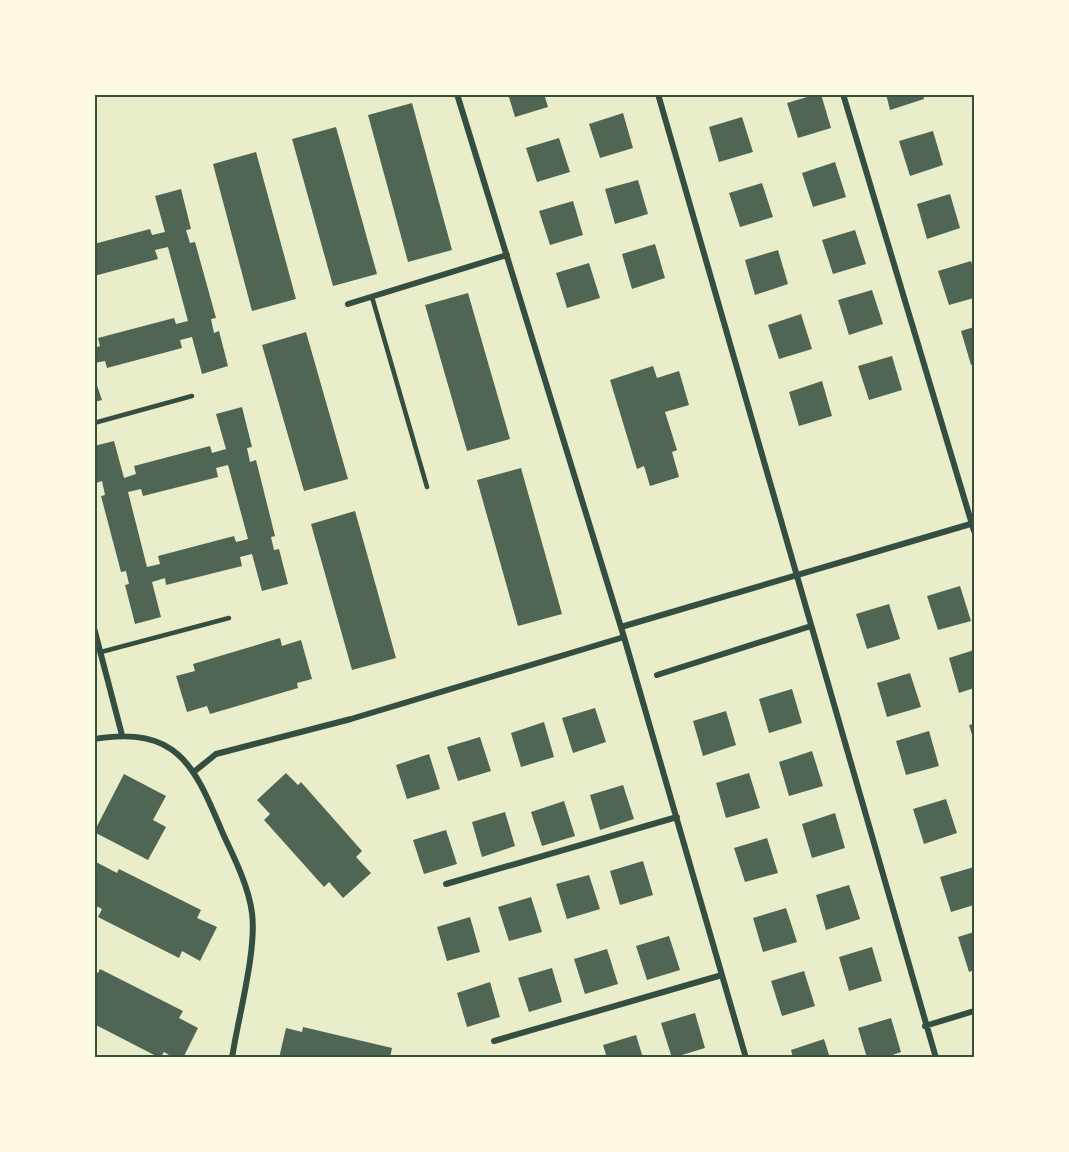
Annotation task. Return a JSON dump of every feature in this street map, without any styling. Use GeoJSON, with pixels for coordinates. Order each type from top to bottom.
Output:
{"type":"FeatureCollection","features":[{"type":"Feature","properties":{"kind":"street"},"geometry":{"type":"LineString","coordinates":[[457,94],[621,627],[746,1058]]}},
{"type":"Feature","properties":{"kind":"street"},"geometry":{"type":"LineString","coordinates":[[658,94],[936,1058]]}},
{"type":"Feature","properties":{"kind":"street"},"geometry":{"type":"LineString","coordinates":[[621,627],[796,575],[974,526],[843,94]]}},
{"type":"Feature","properties":{"kind":"street"},"geometry":{"type":"LineString","coordinates":[[348,304],[507,255]]}},
{"type":"Feature","properties":{"kind":"street"},"geometry":{"type":"LineString","coordinates":[[657,675],[811,626]]}},
{"type":"Feature","properties":{"kind":"street"},"geometry":{"type":"LineString","coordinates":[[94,628],[122,735]]}},
{"type":"Feature","properties":{"kind":"street"},"geometry":{"type":"LineString","coordinates":[[195,771],[216,754],[351,719],[624,638]]}},
{"type":"Feature","properties":{"kind":"street"},"geometry":{"type":"LineString","coordinates":[[94,739],[122,735],[156,742],[179,754],[195,771],[227,842],[252,912],[253,938],[231,1058]]}},
{"type":"Feature","properties":{"kind":"street"},"geometry":{"type":"LineString","coordinates":[[446,884],[677,817]]}},
{"type":"Feature","properties":{"kind":"street"},"geometry":{"type":"LineString","coordinates":[[494,1041],[722,975]]}},
{"type":"Feature","properties":{"kind":"street"},"geometry":{"type":"LineString","coordinates":[[925,1026],[975,1011]]}},
{"type":"Feature","properties":{"kind":"lane"},"geometry":{"type":"LineString","coordinates":[[372,297],[427,487]]}},
{"type":"Feature","properties":{"kind":"lane"},"geometry":{"type":"LineString","coordinates":[[94,423],[192,396]]}},
{"type":"Feature","properties":{"kind":"lane"},"geometry":{"type":"LineString","coordinates":[[101,652],[229,618]]}},
{"type":"Feature","properties":{"kind":"building"},"geometry":{"type":"Polygon","coordinates":[[[508,94],[544,94],[548,107],[515,117],[508,94]]]}},
{"type":"Feature","properties":{"kind":"building"},"geometry":{"type":"Polygon","coordinates":[[[821,94],[831,128],[798,138],[787,103],[821,94]]]}},
{"type":"Feature","properties":{"kind":"building"},"geometry":{"type":"Polygon","coordinates":[[[886,94],[923,94],[924,99],[890,110],[886,94]]]}},
{"type":"Feature","properties":{"kind":"building"},"geometry":{"type":"Polygon","coordinates":[[[412,103],[452,250],[408,262],[368,115],[412,103]]]}},
{"type":"Feature","properties":{"kind":"building"},"geometry":{"type":"Polygon","coordinates":[[[623,113],[633,148],[600,158],[589,124],[623,113]]]}},
{"type":"Feature","properties":{"kind":"building"},"geometry":{"type":"Polygon","coordinates":[[[742,117],[753,152],[719,162],[709,127],[742,117]]]}},
{"type":"Feature","properties":{"kind":"building"},"geometry":{"type":"Polygon","coordinates":[[[336,127],[377,274],[333,286],[292,139],[336,127]]]}},
{"type":"Feature","properties":{"kind":"building"},"geometry":{"type":"Polygon","coordinates":[[[933,131],[943,165],[910,176],[899,141],[933,131]]]}},
{"type":"Feature","properties":{"kind":"building"},"geometry":{"type":"Polygon","coordinates":[[[559,138],[570,172],[537,182],[526,148],[559,138]]]}},
{"type":"Feature","properties":{"kind":"building"},"geometry":{"type":"Polygon","coordinates":[[[256,152],[296,299],[252,311],[213,164],[256,152]]]}},
{"type":"Feature","properties":{"kind":"building"},"geometry":{"type":"Polygon","coordinates":[[[835,162],[846,197],[813,207],[802,173],[835,162]]]}},
{"type":"Feature","properties":{"kind":"building"},"geometry":{"type":"Polygon","coordinates":[[[638,180],[648,214],[615,224],[605,189],[638,180]]]}},
{"type":"Feature","properties":{"kind":"building"},"geometry":{"type":"Polygon","coordinates":[[[762,183],[773,217],[740,227],[729,193],[762,183]]]}},
{"type":"Feature","properties":{"kind":"building"},"geometry":{"type":"Polygon","coordinates":[[[181,189],[191,229],[186,230],[190,243],[195,242],[216,318],[211,319],[214,333],[219,331],[228,366],[202,374],[192,337],[180,340],[182,348],[107,368],[105,361],[94,363],[94,348],[100,346],[98,338],[174,318],[176,324],[188,321],[168,247],[155,250],[158,259],[94,276],[94,244],[150,229],[152,235],[165,232],[155,196],[181,189]]]}},
{"type":"Feature","properties":{"kind":"building"},"geometry":{"type":"Polygon","coordinates":[[[950,194],[960,228],[927,239],[917,204],[950,194]]]}},
{"type":"Feature","properties":{"kind":"building"},"geometry":{"type":"Polygon","coordinates":[[[573,201],[583,235],[550,245],[539,211],[573,201]]]}},
{"type":"Feature","properties":{"kind":"building"},"geometry":{"type":"Polygon","coordinates":[[[855,230],[866,264],[833,274],[822,240],[855,230]]]}},
{"type":"Feature","properties":{"kind":"building"},"geometry":{"type":"Polygon","coordinates":[[[655,244],[665,278],[632,289],[622,254],[655,244]]]}},
{"type":"Feature","properties":{"kind":"building"},"geometry":{"type":"Polygon","coordinates":[[[778,250],[788,284],[755,295],[745,260],[778,250]]]}},
{"type":"Feature","properties":{"kind":"building"},"geometry":{"type":"Polygon","coordinates":[[[971,261],[974,271],[974,298],[949,305],[938,271],[971,261]]]}},
{"type":"Feature","properties":{"kind":"building"},"geometry":{"type":"Polygon","coordinates":[[[589,263],[600,298],[567,308],[556,273],[589,263]]]}},
{"type":"Feature","properties":{"kind":"building"},"geometry":{"type":"Polygon","coordinates":[[[872,290],[883,324],[849,335],[838,300],[872,290]]]}},
{"type":"Feature","properties":{"kind":"building"},"geometry":{"type":"Polygon","coordinates":[[[468,293],[510,439],[467,451],[425,305],[468,293]]]}},
{"type":"Feature","properties":{"kind":"building"},"geometry":{"type":"Polygon","coordinates":[[[801,314],[812,349],[779,359],[768,325],[801,314]]]}},
{"type":"Feature","properties":{"kind":"building"},"geometry":{"type":"Polygon","coordinates":[[[974,327],[974,364],[971,365],[961,331],[974,327]]]}},
{"type":"Feature","properties":{"kind":"building"},"geometry":{"type":"Polygon","coordinates":[[[306,332],[348,479],[304,491],[262,345],[306,332]]]}},
{"type":"Feature","properties":{"kind":"building"},"geometry":{"type":"Polygon","coordinates":[[[892,356],[902,390],[869,400],[858,366],[892,356]]]}},
{"type":"Feature","properties":{"kind":"building"},"geometry":{"type":"Polygon","coordinates":[[[653,366],[657,378],[679,371],[689,405],[665,412],[677,450],[672,452],[679,477],[650,486],[644,466],[637,469],[610,380],[653,366]]]}},
{"type":"Feature","properties":{"kind":"building"},"geometry":{"type":"Polygon","coordinates":[[[94,377],[102,400],[94,402],[94,377]]]}},
{"type":"Feature","properties":{"kind":"building"},"geometry":{"type":"Polygon","coordinates":[[[822,381],[832,416],[799,426],[789,392],[822,381]]]}},
{"type":"Feature","properties":{"kind":"building"},"geometry":{"type":"Polygon","coordinates":[[[242,407],[252,447],[247,448],[250,462],[256,460],[275,536],[271,537],[274,550],[279,549],[288,584],[262,591],[252,554],[240,557],[242,566],[166,585],[165,578],[152,582],[161,617],[135,624],[125,585],[129,584],[126,571],[121,572],[101,496],[105,495],[102,481],[96,483],[94,476],[94,446],[114,441],[124,478],[136,474],[134,466],[210,446],[212,453],[226,449],[216,414],[242,407]],[[228,465],[216,468],[218,477],[143,496],[141,489],[128,492],[147,567],[160,564],[158,556],[234,536],[236,542],[248,539],[228,465]]]}},
{"type":"Feature","properties":{"kind":"building"},"geometry":{"type":"Polygon","coordinates":[[[521,468],[562,614],[518,626],[477,480],[521,468]]]}},
{"type":"Feature","properties":{"kind":"building"},"geometry":{"type":"Polygon","coordinates":[[[355,511],[396,658],[352,670],[311,524],[355,511]]]}},
{"type":"Feature","properties":{"kind":"building"},"geometry":{"type":"Polygon","coordinates":[[[960,586],[971,621],[938,630],[927,596],[960,586]]]}},
{"type":"Feature","properties":{"kind":"building"},"geometry":{"type":"Polygon","coordinates":[[[889,604],[900,639],[867,649],[856,614],[889,604]]]}},
{"type":"Feature","properties":{"kind":"building"},"geometry":{"type":"Polygon","coordinates":[[[280,638],[282,646],[301,640],[312,679],[297,683],[298,688],[210,714],[207,706],[187,712],[176,676],[195,671],[193,664],[280,638]]]}},
{"type":"Feature","properties":{"kind":"building"},"geometry":{"type":"Polygon","coordinates":[[[974,650],[974,688],[959,693],[949,658],[974,650]]]}},
{"type":"Feature","properties":{"kind":"building"},"geometry":{"type":"Polygon","coordinates":[[[910,673],[921,707],[887,717],[877,683],[910,673]]]}},
{"type":"Feature","properties":{"kind":"building"},"geometry":{"type":"Polygon","coordinates":[[[792,689],[802,723],[769,733],[759,699],[792,689]]]}},
{"type":"Feature","properties":{"kind":"building"},"geometry":{"type":"Polygon","coordinates":[[[595,708],[606,742],[573,753],[562,718],[595,708]]]}},
{"type":"Feature","properties":{"kind":"building"},"geometry":{"type":"Polygon","coordinates":[[[726,711],[736,745],[703,756],[693,721],[726,711]]]}},
{"type":"Feature","properties":{"kind":"building"},"geometry":{"type":"Polygon","coordinates":[[[544,722],[554,757],[521,767],[511,733],[544,722]]]}},
{"type":"Feature","properties":{"kind":"building"},"geometry":{"type":"Polygon","coordinates":[[[974,724],[974,741],[969,725],[974,724]]]}},
{"type":"Feature","properties":{"kind":"building"},"geometry":{"type":"Polygon","coordinates":[[[929,731],[939,766],[906,775],[896,741],[929,731]]]}},
{"type":"Feature","properties":{"kind":"building"},"geometry":{"type":"Polygon","coordinates":[[[480,737],[491,771],[458,781],[447,747],[480,737]]]}},
{"type":"Feature","properties":{"kind":"building"},"geometry":{"type":"Polygon","coordinates":[[[812,751],[823,786],[789,796],[779,762],[812,751]]]}},
{"type":"Feature","properties":{"kind":"building"},"geometry":{"type":"Polygon","coordinates":[[[429,754],[440,789],[407,799],[396,765],[429,754]]]}},
{"type":"Feature","properties":{"kind":"building"},"geometry":{"type":"Polygon","coordinates":[[[286,773],[298,785],[301,782],[362,851],[356,857],[371,873],[343,898],[329,882],[324,887],[264,820],[270,814],[257,800],[286,773]]]}},
{"type":"Feature","properties":{"kind":"building"},"geometry":{"type":"Polygon","coordinates":[[[749,773],[760,808],[726,818],[716,783],[749,773]]]}},
{"type":"Feature","properties":{"kind":"building"},"geometry":{"type":"Polygon","coordinates":[[[124,774],[166,796],[153,820],[166,827],[148,860],[94,832],[124,774]]]}},
{"type":"Feature","properties":{"kind":"building"},"geometry":{"type":"Polygon","coordinates":[[[623,785],[634,819],[600,830],[590,795],[623,785]]]}},
{"type":"Feature","properties":{"kind":"building"},"geometry":{"type":"Polygon","coordinates":[[[946,799],[957,833],[924,844],[913,809],[946,799]]]}},
{"type":"Feature","properties":{"kind":"building"},"geometry":{"type":"Polygon","coordinates":[[[564,801],[575,836],[542,846],[531,812],[564,801]]]}},
{"type":"Feature","properties":{"kind":"building"},"geometry":{"type":"Polygon","coordinates":[[[505,812],[515,846],[482,857],[472,822],[505,812]]]}},
{"type":"Feature","properties":{"kind":"building"},"geometry":{"type":"Polygon","coordinates":[[[835,813],[845,848],[812,858],[802,824],[835,813]]]}},
{"type":"Feature","properties":{"kind":"building"},"geometry":{"type":"Polygon","coordinates":[[[446,830],[457,864],[424,874],[413,840],[446,830]]]}},
{"type":"Feature","properties":{"kind":"building"},"geometry":{"type":"Polygon","coordinates":[[[767,838],[778,873],[745,882],[734,848],[767,838]]]}},
{"type":"Feature","properties":{"kind":"building"},"geometry":{"type":"Polygon","coordinates":[[[94,861],[117,873],[119,869],[201,910],[197,918],[217,927],[200,961],[182,951],[179,958],[98,917],[102,909],[94,905],[94,861]]]}},
{"type":"Feature","properties":{"kind":"building"},"geometry":{"type":"Polygon","coordinates":[[[643,861],[653,895],[620,905],[610,871],[643,861]]]}},
{"type":"Feature","properties":{"kind":"building"},"geometry":{"type":"Polygon","coordinates":[[[974,867],[974,905],[951,912],[940,877],[974,867]]]}},
{"type":"Feature","properties":{"kind":"building"},"geometry":{"type":"Polygon","coordinates":[[[589,875],[600,909],[567,919],[556,884],[589,875]]]}},
{"type":"Feature","properties":{"kind":"building"},"geometry":{"type":"Polygon","coordinates":[[[849,885],[860,919],[826,930],[816,895],[849,885]]]}},
{"type":"Feature","properties":{"kind":"building"},"geometry":{"type":"Polygon","coordinates":[[[531,897],[542,932],[509,941],[498,907],[531,897]]]}},
{"type":"Feature","properties":{"kind":"building"},"geometry":{"type":"Polygon","coordinates":[[[786,908],[797,942],[763,952],[753,918],[786,908]]]}},
{"type":"Feature","properties":{"kind":"building"},"geometry":{"type":"Polygon","coordinates":[[[470,917],[480,952],[447,961],[437,927],[470,917]]]}},
{"type":"Feature","properties":{"kind":"building"},"geometry":{"type":"Polygon","coordinates":[[[974,932],[974,970],[969,972],[958,937],[974,932]]]}},
{"type":"Feature","properties":{"kind":"building"},"geometry":{"type":"Polygon","coordinates":[[[669,936],[680,970],[647,980],[636,946],[669,936]]]}},
{"type":"Feature","properties":{"kind":"building"},"geometry":{"type":"Polygon","coordinates":[[[872,947],[882,981],[849,991],[839,957],[872,947]]]}},
{"type":"Feature","properties":{"kind":"building"},"geometry":{"type":"Polygon","coordinates":[[[607,949],[618,984],[585,994],[574,959],[607,949]]]}},
{"type":"Feature","properties":{"kind":"building"},"geometry":{"type":"Polygon","coordinates":[[[552,968],[562,1002],[529,1012],[518,978],[552,968]]]}},
{"type":"Feature","properties":{"kind":"building"},"geometry":{"type":"Polygon","coordinates":[[[100,969],[183,1011],[179,1018],[198,1028],[183,1058],[174,1058],[164,1052],[160,1058],[94,1024],[94,971],[98,973],[100,969]]]}},
{"type":"Feature","properties":{"kind":"building"},"geometry":{"type":"Polygon","coordinates":[[[804,971],[815,1006],[782,1016],[771,981],[804,971]]]}},
{"type":"Feature","properties":{"kind":"building"},"geometry":{"type":"Polygon","coordinates":[[[490,982],[500,1017],[467,1027],[457,993],[490,982]]]}},
{"type":"Feature","properties":{"kind":"building"},"geometry":{"type":"Polygon","coordinates":[[[695,1013],[705,1048],[672,1058],[661,1023],[695,1013]]]}},
{"type":"Feature","properties":{"kind":"building"},"geometry":{"type":"Polygon","coordinates":[[[891,1018],[901,1052],[884,1058],[867,1058],[858,1028],[891,1018]]]}},
{"type":"Feature","properties":{"kind":"building"},"geometry":{"type":"Polygon","coordinates":[[[303,1027],[392,1048],[390,1058],[279,1058],[286,1028],[302,1032],[303,1027]]]}},
{"type":"Feature","properties":{"kind":"building"},"geometry":{"type":"Polygon","coordinates":[[[636,1035],[643,1058],[607,1058],[603,1045],[636,1035]]]}},
{"type":"Feature","properties":{"kind":"building"},"geometry":{"type":"Polygon","coordinates":[[[824,1039],[830,1058],[793,1058],[791,1050],[824,1039]]]}}]}
